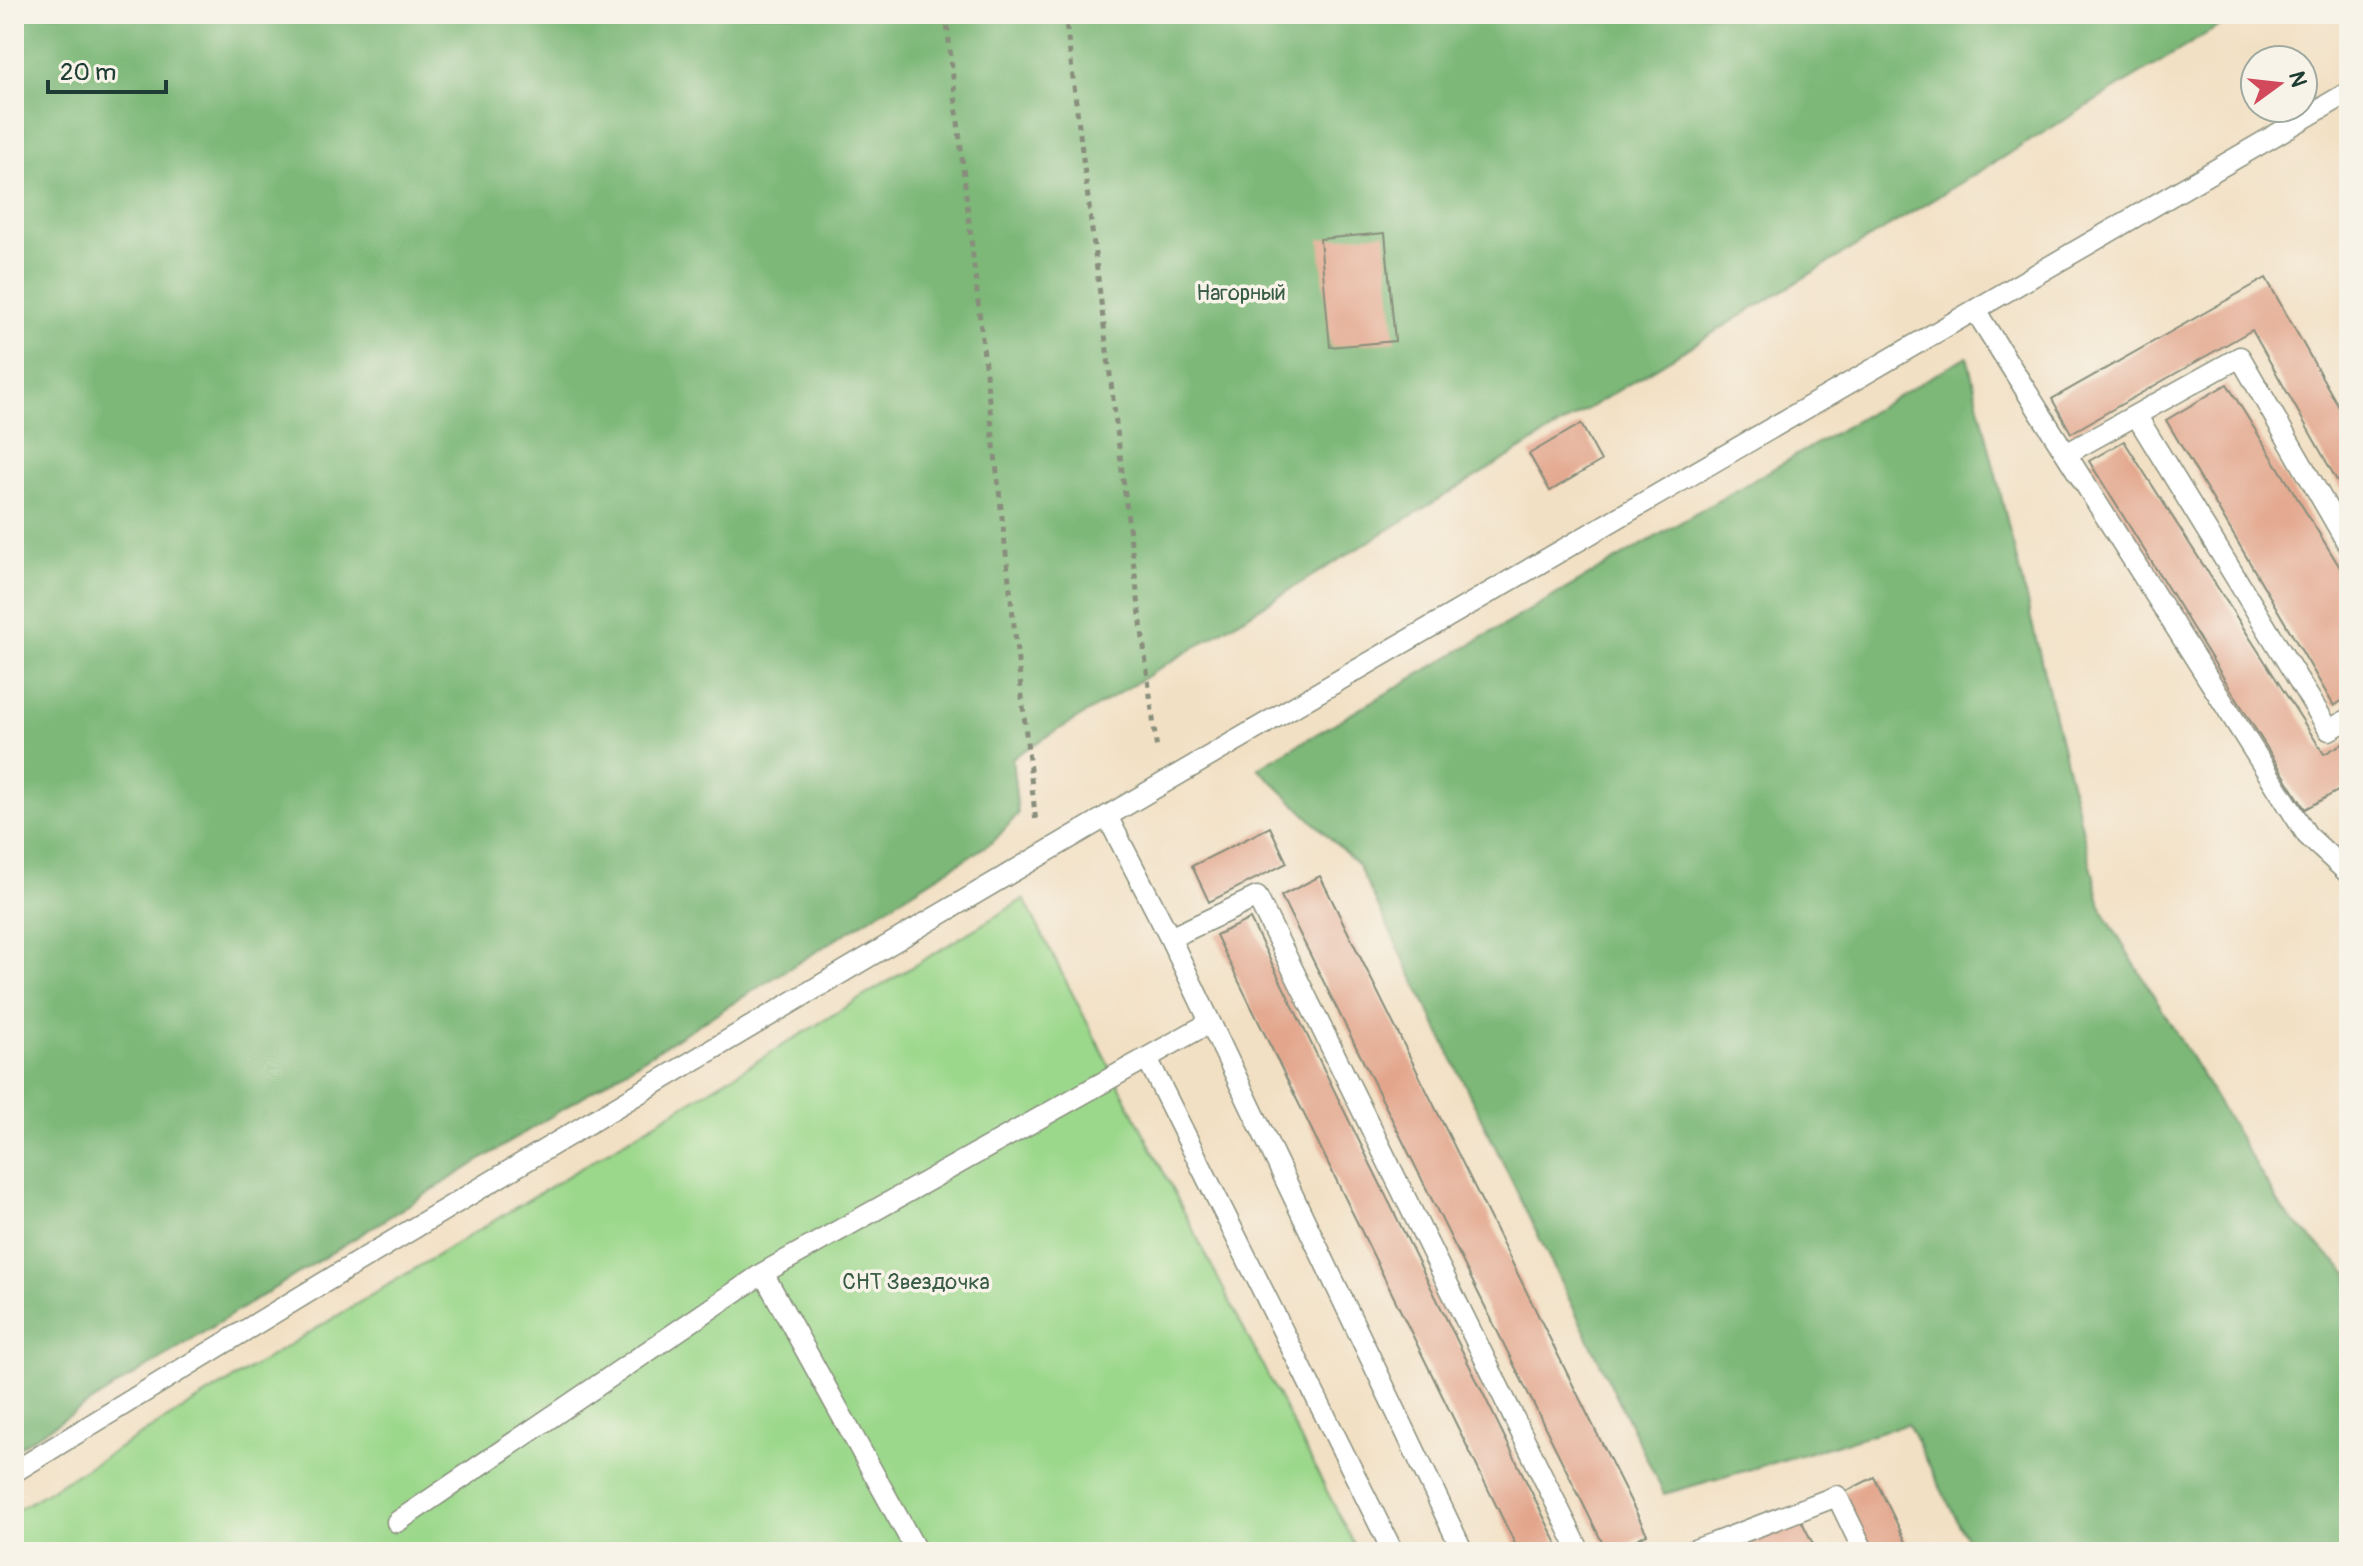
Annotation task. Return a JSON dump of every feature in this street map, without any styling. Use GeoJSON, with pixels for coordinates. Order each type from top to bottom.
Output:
{"type":"FeatureCollection","features":[{"type":"Feature","properties":{"kind":"lane"},"geometry":{"type":"LineString","coordinates":[[14,1472],[602,1114],[2349,92]]}},
{"type":"Feature","properties":{"kind":"lane"},"geometry":{"type":"LineString","coordinates":[[1975,310],[2307,835],[2349,874]]}},
{"type":"Feature","properties":{"kind":"lane"},"geometry":{"type":"LineString","coordinates":[[2066,454],[2240,357],[2349,546]]}},
{"type":"Feature","properties":{"kind":"lane"},"geometry":{"type":"LineString","coordinates":[[2136,415],[2329,730],[2349,719]]}},
{"type":"Feature","properties":{"kind":"lane"},"geometry":{"type":"LineString","coordinates":[[1107,816],[1170,938],[1463,1552]]}},
{"type":"Feature","properties":{"kind":"lane"},"geometry":{"type":"LineString","coordinates":[[1170,938],[1257,897],[1580,1552]]}},
{"type":"Feature","properties":{"kind":"lane"},"geometry":{"type":"LineString","coordinates":[[397,1522],[763,1273],[1209,1023]]}},
{"type":"Feature","properties":{"kind":"lane"},"geometry":{"type":"LineString","coordinates":[[1147,1058],[1393,1552]]}},
{"type":"Feature","properties":{"kind":"lane"},"geometry":{"type":"LineString","coordinates":[[763,1273],[917,1552]]}},
{"type":"Feature","properties":{"kind":"lane"},"geometry":{"type":"LineString","coordinates":[[1689,1552],[1716,1547],[1837,1496],[1864,1552]]}},
{"type":"Feature","properties":{"kind":"path"},"geometry":{"type":"LineString","coordinates":[[946,14],[1034,822],[1041,827]]}},
{"type":"Feature","properties":{"kind":"path"},"geometry":{"type":"LineString","coordinates":[[1065,14],[1161,785]]}},
{"type":"Feature","properties":{"kind":"green space","name":"Нагорный"},"geometry":{"type":"Polygon","coordinates":[[[14,14],[2239,14],[1012,758],[1018,814],[994,841],[14,1450],[14,14]]]}},
{"type":"Feature","properties":{"kind":"green space"},"geometry":{"type":"Polygon","coordinates":[[[1967,356],[2102,910],[2284,1212],[2349,1274],[2349,1552],[1973,1552],[1908,1424],[1664,1494],[1358,865],[1258,768],[1967,356]]]}},
{"type":"Feature","properties":{"kind":"green space","name":"СНТ Звездочка"},"geometry":{"type":"Polygon","coordinates":[[[1024,899],[1358,1552],[14,1552],[14,1512],[1024,899]]]}},
{"type":"Feature","properties":{"kind":"building"},"geometry":{"type":"Polygon","coordinates":[[[1385,233],[1395,341],[1330,347],[1320,239],[1385,233]]]}},
{"type":"Feature","properties":{"kind":"building"},"geometry":{"type":"Polygon","coordinates":[[[2266,278],[2349,425],[2349,502],[2252,330],[2071,433],[2052,399],[2266,278]]]}},
{"type":"Feature","properties":{"kind":"building"},"geometry":{"type":"Polygon","coordinates":[[[2227,384],[2349,582],[2349,696],[2334,706],[2166,420],[2227,384]]]}},
{"type":"Feature","properties":{"kind":"building"},"geometry":{"type":"Polygon","coordinates":[[[1581,424],[1601,461],[1550,491],[1529,454],[1581,424]]]}},
{"type":"Feature","properties":{"kind":"building"},"geometry":{"type":"Polygon","coordinates":[[[2124,441],[2324,754],[2349,740],[2349,785],[2305,809],[2089,461],[2124,441]]]}},
{"type":"Feature","properties":{"kind":"building"},"geometry":{"type":"Polygon","coordinates":[[[1270,827],[1287,863],[1209,902],[1192,866],[1270,827]]]}},
{"type":"Feature","properties":{"kind":"building"},"geometry":{"type":"Polygon","coordinates":[[[1320,876],[1647,1534],[1612,1552],[1607,1552],[1281,896],[1320,876]]]}},
{"type":"Feature","properties":{"kind":"building"},"geometry":{"type":"Polygon","coordinates":[[[1250,919],[1561,1552],[1519,1552],[1216,935],[1250,919]]]}},
{"type":"Feature","properties":{"kind":"building"},"geometry":{"type":"Polygon","coordinates":[[[1874,1477],[1911,1552],[1865,1552],[1837,1496],[1874,1477]]]}},
{"type":"Feature","properties":{"kind":"building"},"geometry":{"type":"Polygon","coordinates":[[[1797,1512],[1817,1552],[1736,1552],[1732,1544],[1797,1512]]]}}]}
